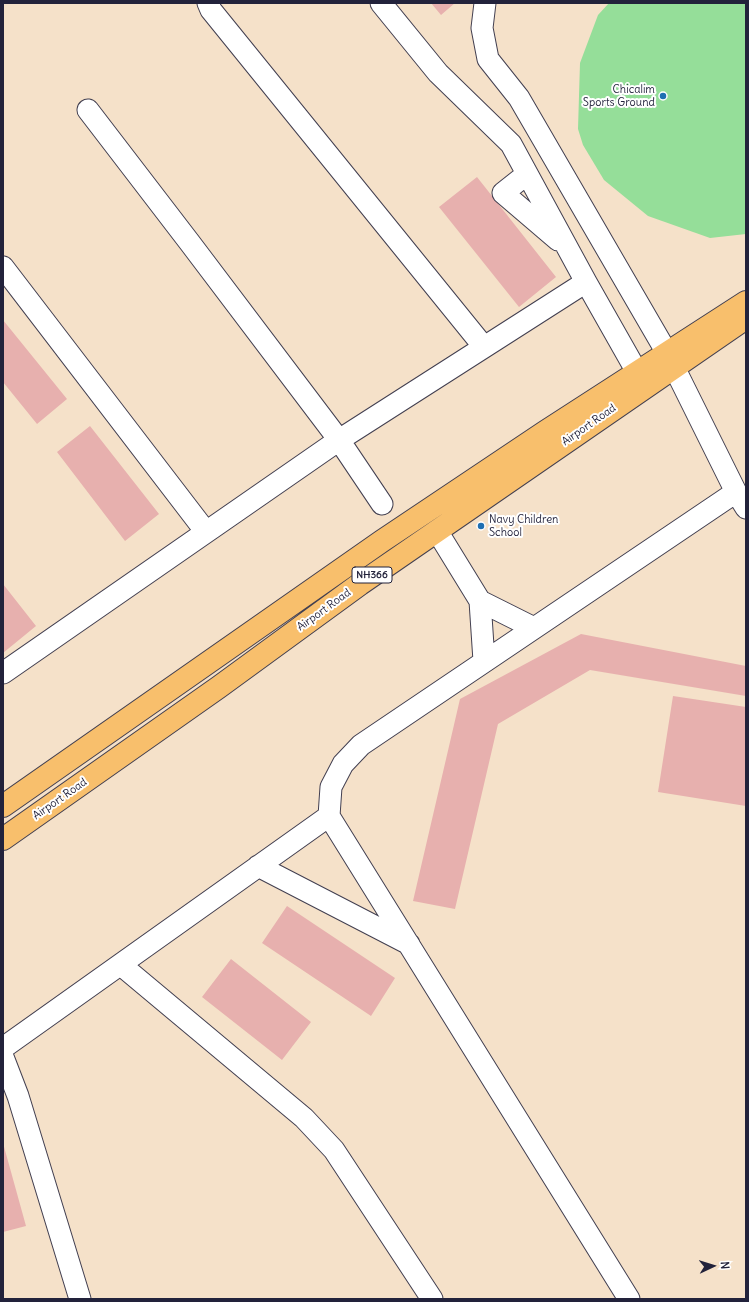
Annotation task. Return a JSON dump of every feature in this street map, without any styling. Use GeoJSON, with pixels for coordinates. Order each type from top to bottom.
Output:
{"type":"FeatureCollection","features":[{"type":"Feature","properties":{"kind":"highway","name":"Airport Road"},"geometry":{"type":"LineString","coordinates":[[3,839],[219,687],[360,584],[437,531],[670,360],[746,302]]}},
{"type":"Feature","properties":{"kind":"highway","name":"Airport Road"},"geometry":{"type":"LineString","coordinates":[[3,806],[382,541],[545,432],[638,372],[670,360],[746,318]]}},
{"type":"Feature","properties":{"kind":"street"},"geometry":{"type":"LineString","coordinates":[[208,3],[211,10],[484,347]]}},
{"type":"Feature","properties":{"kind":"street"},"geometry":{"type":"LineString","coordinates":[[381,3],[438,73],[511,144],[586,282],[638,372]]}},
{"type":"Feature","properties":{"kind":"street"},"geometry":{"type":"LineString","coordinates":[[485,3],[482,28],[488,59],[519,98],[670,360],[741,500],[534,628],[361,745],[343,764],[331,787],[329,816],[629,1299]]}},
{"type":"Feature","properties":{"kind":"street"},"geometry":{"type":"LineString","coordinates":[[88,110],[339,440],[382,504]]}},
{"type":"Feature","properties":{"kind":"street"},"geometry":{"type":"LineString","coordinates":[[527,174],[503,194],[568,249]]}},
{"type":"Feature","properties":{"kind":"street"},"geometry":{"type":"LineString","coordinates":[[3,267],[206,532]]}},
{"type":"Feature","properties":{"kind":"street"},"geometry":{"type":"LineString","coordinates":[[3,673],[339,440],[586,282]]}},
{"type":"Feature","properties":{"kind":"street"},"geometry":{"type":"LineString","coordinates":[[437,531],[480,602],[484,661]]}},
{"type":"Feature","properties":{"kind":"street"},"geometry":{"type":"LineString","coordinates":[[480,602],[534,628]]}},
{"type":"Feature","properties":{"kind":"street"},"geometry":{"type":"LineString","coordinates":[[3,1048],[329,816]]}},
{"type":"Feature","properties":{"kind":"street"},"geometry":{"type":"LineString","coordinates":[[258,866],[409,945]]}},
{"type":"Feature","properties":{"kind":"street"},"geometry":{"type":"LineString","coordinates":[[121,965],[304,1118],[334,1150],[432,1299]]}},
{"type":"Feature","properties":{"kind":"street"},"geometry":{"type":"LineString","coordinates":[[3,1057],[18,1096],[80,1299]]}},
{"type":"Feature","properties":{"kind":"green space","name":"Chicalim Sports Ground"},"geometry":{"type":"Polygon","coordinates":[[[609,3],[746,3],[746,234],[710,238],[648,216],[604,180],[583,145],[578,129],[580,63],[598,15],[609,3]]]}},
{"type":"Feature","properties":{"kind":"building"},"geometry":{"type":"Polygon","coordinates":[[[431,3],[455,3],[441,15],[431,3]]]}},
{"type":"Feature","properties":{"kind":"building"},"geometry":{"type":"Polygon","coordinates":[[[477,177],[556,277],[519,307],[439,207],[477,177]]]}},
{"type":"Feature","properties":{"kind":"building"},"geometry":{"type":"Polygon","coordinates":[[[3,320],[67,399],[37,424],[3,382],[3,320]]]}},
{"type":"Feature","properties":{"kind":"building"},"geometry":{"type":"Polygon","coordinates":[[[90,426],[159,514],[125,541],[57,452],[90,426]]]}},
{"type":"Feature","properties":{"kind":"building"},"geometry":{"type":"Polygon","coordinates":[[[3,584],[36,626],[3,653],[3,584]]]}},
{"type":"Feature","properties":{"kind":"building"},"geometry":{"type":"Polygon","coordinates":[[[581,634],[746,666],[746,696],[590,670],[498,724],[455,909],[413,901],[460,699],[581,634]]]}},
{"type":"Feature","properties":{"kind":"building"},"geometry":{"type":"Polygon","coordinates":[[[673,696],[746,707],[746,806],[658,792],[673,696]]]}},
{"type":"Feature","properties":{"kind":"building"},"geometry":{"type":"Polygon","coordinates":[[[287,906],[395,978],[371,1016],[262,943],[287,906]]]}},
{"type":"Feature","properties":{"kind":"building"},"geometry":{"type":"Polygon","coordinates":[[[231,959],[311,1022],[282,1060],[202,997],[231,959]]]}},
{"type":"Feature","properties":{"kind":"building"},"geometry":{"type":"Polygon","coordinates":[[[3,1143],[26,1226],[3,1232],[3,1143]]]}},
{"type":"Feature","properties":{"kind":"place","name":"Chicalim Sports Ground"},"geometry":{"type":"Point","coordinates":[663,96]}},
{"type":"Feature","properties":{"kind":"place","name":"Navy Children School"},"geometry":{"type":"Point","coordinates":[481,526]}}]}
